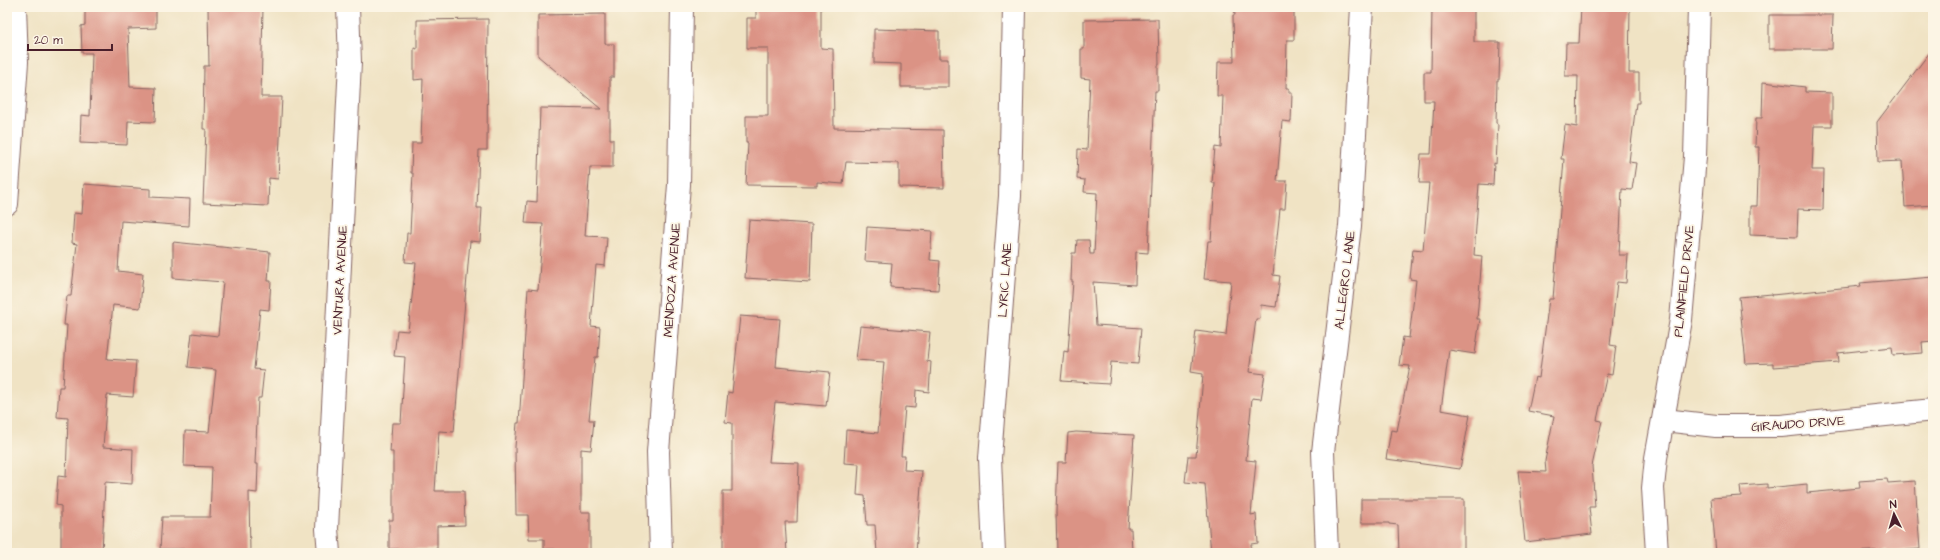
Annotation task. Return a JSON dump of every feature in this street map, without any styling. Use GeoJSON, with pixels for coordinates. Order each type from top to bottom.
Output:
{"type":"FeatureCollection","features":[{"type":"Feature","properties":{"kind":"street"},"geometry":{"type":"LineString","coordinates":[[7,204],[17,62],[15,7]]}},
{"type":"Feature","properties":{"kind":"street","name":"VENTURA AVENUE"},"geometry":{"type":"LineString","coordinates":[[329,553],[327,529],[350,62],[348,7]]}},
{"type":"Feature","properties":{"kind":"street","name":"MENDOZA AVENUE"},"geometry":{"type":"LineString","coordinates":[[661,553],[658,452],[679,185],[682,7]]}},
{"type":"Feature","properties":{"kind":"street","name":"LYRIC LANE"},"geometry":{"type":"LineString","coordinates":[[994,553],[990,458],[1010,196],[1014,7]]}},
{"type":"Feature","properties":{"kind":"street","name":"ALLEGRO LANE"},"geometry":{"type":"LineString","coordinates":[[1327,553],[1323,452],[1350,226],[1362,7]]}},
{"type":"Feature","properties":{"kind":"street","name":"PLAINFIELD DRIVE"},"geometry":{"type":"LineString","coordinates":[[1657,553],[1653,488],[1656,458],[1681,320],[1694,157],[1699,7]]}},
{"type":"Feature","properties":{"kind":"street","name":"GIRAUDO DRIVE"},"geometry":{"type":"LineString","coordinates":[[1664,420],[1716,426],[1781,426],[1933,410]]}},
{"type":"Feature","properties":{"kind":"building"},"geometry":{"type":"Polygon","coordinates":[[[85,7],[156,7],[156,28],[128,29],[130,87],[156,88],[155,122],[128,121],[127,145],[80,143],[81,115],[90,116],[92,53],[82,53],[81,26],[85,25],[85,7]]]}},
{"type":"Feature","properties":{"kind":"building"},"geometry":{"type":"Polygon","coordinates":[[[208,7],[263,7],[261,97],[282,97],[278,179],[269,178],[268,206],[203,203],[206,129],[203,129],[204,66],[209,66],[208,7]]]}},
{"type":"Feature","properties":{"kind":"building"},"geometry":{"type":"Polygon","coordinates":[[[756,7],[821,7],[821,48],[833,49],[834,128],[943,130],[944,188],[899,187],[899,163],[846,162],[843,184],[817,182],[817,186],[746,185],[748,143],[746,143],[746,116],[768,116],[768,48],[747,48],[747,18],[756,18],[756,7]]]}},
{"type":"Feature","properties":{"kind":"building"},"geometry":{"type":"Polygon","coordinates":[[[1234,7],[1284,7],[1284,11],[1294,11],[1294,40],[1287,40],[1286,88],[1289,88],[1289,93],[1292,93],[1291,122],[1282,121],[1277,181],[1287,181],[1285,209],[1280,209],[1273,275],[1280,276],[1276,307],[1261,305],[1260,319],[1256,319],[1249,372],[1265,374],[1261,399],[1252,398],[1246,460],[1256,461],[1251,515],[1256,514],[1258,543],[1251,544],[1252,553],[1211,553],[1205,484],[1185,482],[1188,456],[1196,456],[1202,388],[1203,374],[1191,372],[1196,331],[1226,335],[1231,281],[1204,279],[1208,241],[1211,241],[1215,183],[1212,183],[1215,147],[1221,148],[1223,96],[1217,96],[1218,62],[1234,62],[1234,7]]]}},
{"type":"Feature","properties":{"kind":"building"},"geometry":{"type":"Polygon","coordinates":[[[1432,7],[1474,7],[1474,42],[1500,42],[1499,80],[1497,80],[1496,123],[1498,124],[1496,164],[1494,163],[1493,185],[1479,184],[1474,255],[1482,256],[1477,319],[1480,319],[1475,354],[1449,350],[1441,410],[1470,415],[1460,469],[1386,459],[1391,430],[1397,431],[1410,366],[1399,365],[1403,337],[1409,338],[1416,280],[1410,279],[1413,249],[1423,250],[1429,183],[1419,183],[1421,154],[1431,154],[1434,101],[1424,101],[1424,72],[1431,72],[1432,7]]]}},
{"type":"Feature","properties":{"kind":"building"},"geometry":{"type":"Polygon","coordinates":[[[1581,7],[1630,7],[1629,73],[1639,73],[1639,103],[1636,103],[1629,162],[1636,163],[1632,190],[1622,189],[1619,255],[1628,255],[1626,283],[1617,282],[1610,345],[1616,346],[1612,375],[1607,374],[1597,420],[1602,421],[1592,466],[1595,507],[1589,507],[1592,534],[1525,542],[1518,471],[1546,472],[1545,461],[1554,416],[1528,411],[1535,377],[1539,378],[1549,299],[1553,299],[1564,159],[1561,159],[1565,125],[1577,127],[1578,76],[1565,76],[1566,43],[1579,43],[1581,7]]]}},
{"type":"Feature","properties":{"kind":"building"},"geometry":{"type":"Polygon","coordinates":[[[605,14],[605,44],[614,44],[614,77],[610,77],[610,139],[613,139],[613,167],[590,167],[585,236],[607,237],[605,266],[596,265],[591,326],[600,327],[598,357],[595,357],[589,420],[594,420],[591,450],[581,449],[581,512],[590,512],[590,553],[555,553],[555,549],[544,549],[544,539],[529,539],[528,515],[516,515],[515,447],[517,423],[519,423],[528,289],[538,290],[543,224],[525,223],[527,201],[537,202],[540,108],[601,109],[538,56],[538,15],[605,14]]]}},
{"type":"Feature","properties":{"kind":"building"},"geometry":{"type":"Polygon","coordinates":[[[1769,15],[1833,15],[1832,49],[1769,49],[1769,15]]]}},
{"type":"Feature","properties":{"kind":"building"},"geometry":{"type":"Polygon","coordinates":[[[488,19],[487,150],[479,150],[477,208],[482,208],[480,242],[470,241],[454,432],[439,431],[435,491],[464,491],[465,525],[437,526],[437,549],[389,549],[389,520],[393,520],[393,452],[390,452],[392,423],[401,423],[405,357],[394,356],[397,330],[408,331],[416,263],[405,262],[407,233],[410,233],[413,173],[411,173],[412,143],[421,143],[423,79],[414,80],[414,48],[417,49],[417,20],[488,19]]]}},
{"type":"Feature","properties":{"kind":"building"},"geometry":{"type":"Polygon","coordinates":[[[1158,19],[1158,91],[1155,91],[1148,253],[1136,252],[1135,285],[1093,282],[1096,325],[1141,328],[1138,364],[1111,362],[1109,384],[1061,381],[1064,351],[1068,352],[1073,281],[1071,281],[1072,253],[1076,253],[1077,240],[1089,240],[1090,254],[1094,254],[1097,193],[1084,192],[1085,180],[1077,179],[1078,149],[1087,150],[1090,79],[1081,78],[1081,49],[1084,49],[1084,20],[1158,19]]]}},
{"type":"Feature","properties":{"kind":"building"},"geometry":{"type":"Polygon","coordinates":[[[874,29],[939,31],[939,59],[948,59],[948,87],[901,87],[901,64],[874,63],[874,29]]]}},
{"type":"Feature","properties":{"kind":"building"},"geometry":{"type":"Polygon","coordinates":[[[1933,48],[1933,205],[1905,207],[1902,161],[1878,162],[1877,122],[1933,48]]]}},
{"type":"Feature","properties":{"kind":"building"},"geometry":{"type":"Polygon","coordinates":[[[1763,82],[1805,87],[1805,92],[1832,93],[1832,126],[1814,126],[1812,170],[1824,170],[1823,210],[1798,209],[1797,237],[1750,235],[1750,206],[1757,206],[1759,147],[1755,147],[1756,118],[1762,118],[1763,82]]]}},
{"type":"Feature","properties":{"kind":"building"},"geometry":{"type":"Polygon","coordinates":[[[84,184],[150,189],[150,197],[190,199],[189,226],[121,221],[118,271],[143,274],[140,308],[113,305],[107,359],[136,361],[133,397],[107,395],[103,447],[133,449],[132,484],[105,482],[102,553],[61,553],[61,506],[56,505],[58,476],[66,477],[68,418],[57,417],[59,387],[63,387],[67,325],[64,325],[67,296],[71,296],[77,244],[72,243],[74,213],[82,214],[84,184]]]}},
{"type":"Feature","properties":{"kind":"building"},"geometry":{"type":"Polygon","coordinates":[[[749,220],[812,224],[810,282],[745,278],[749,220]]]}},
{"type":"Feature","properties":{"kind":"building"},"geometry":{"type":"Polygon","coordinates":[[[867,227],[932,231],[930,260],[940,261],[938,290],[890,287],[892,263],[865,261],[867,227]]]}},
{"type":"Feature","properties":{"kind":"building"},"geometry":{"type":"Polygon","coordinates":[[[173,242],[270,252],[268,281],[271,281],[269,310],[260,309],[254,369],[264,370],[261,398],[258,398],[255,464],[258,464],[257,493],[249,492],[250,553],[184,552],[184,549],[160,549],[162,517],[210,517],[212,467],[184,466],[185,431],[209,432],[216,370],[188,367],[192,333],[218,336],[223,282],[173,278],[173,242]]]}},
{"type":"Feature","properties":{"kind":"building"},"geometry":{"type":"Polygon","coordinates":[[[1933,277],[1933,341],[1922,342],[1923,353],[1893,355],[1892,347],[1838,353],[1839,362],[1773,367],[1773,363],[1746,364],[1739,297],[1861,286],[1860,283],[1933,277]]]}},
{"type":"Feature","properties":{"kind":"building"},"geometry":{"type":"Polygon","coordinates":[[[740,316],[780,319],[776,367],[830,372],[826,406],[775,402],[769,462],[799,463],[797,522],[785,522],[787,553],[723,553],[723,491],[732,491],[732,423],[725,422],[728,392],[732,393],[740,316]]]}},
{"type":"Feature","properties":{"kind":"building"},"geometry":{"type":"Polygon","coordinates":[[[860,326],[930,332],[927,361],[931,362],[929,392],[916,390],[915,408],[905,407],[901,456],[905,456],[904,470],[922,471],[916,553],[877,553],[875,525],[867,525],[865,496],[857,495],[859,464],[844,463],[846,430],[878,433],[884,362],[856,360],[860,326]]]}},
{"type":"Feature","properties":{"kind":"building"},"geometry":{"type":"Polygon","coordinates":[[[1076,432],[1134,435],[1128,529],[1131,529],[1132,553],[1057,553],[1056,512],[1058,462],[1066,462],[1068,433],[1076,432]]]}},
{"type":"Feature","properties":{"kind":"building"},"geometry":{"type":"Polygon","coordinates":[[[1887,479],[1888,483],[1915,481],[1920,549],[1887,552],[1887,550],[1835,553],[1716,553],[1711,498],[1741,496],[1740,486],[1767,484],[1767,488],[1807,484],[1807,493],[1860,488],[1859,481],[1887,479]]]}},
{"type":"Feature","properties":{"kind":"building"},"geometry":{"type":"Polygon","coordinates":[[[1361,499],[1464,499],[1464,553],[1399,553],[1398,525],[1389,523],[1361,523],[1361,499]]]}}]}
